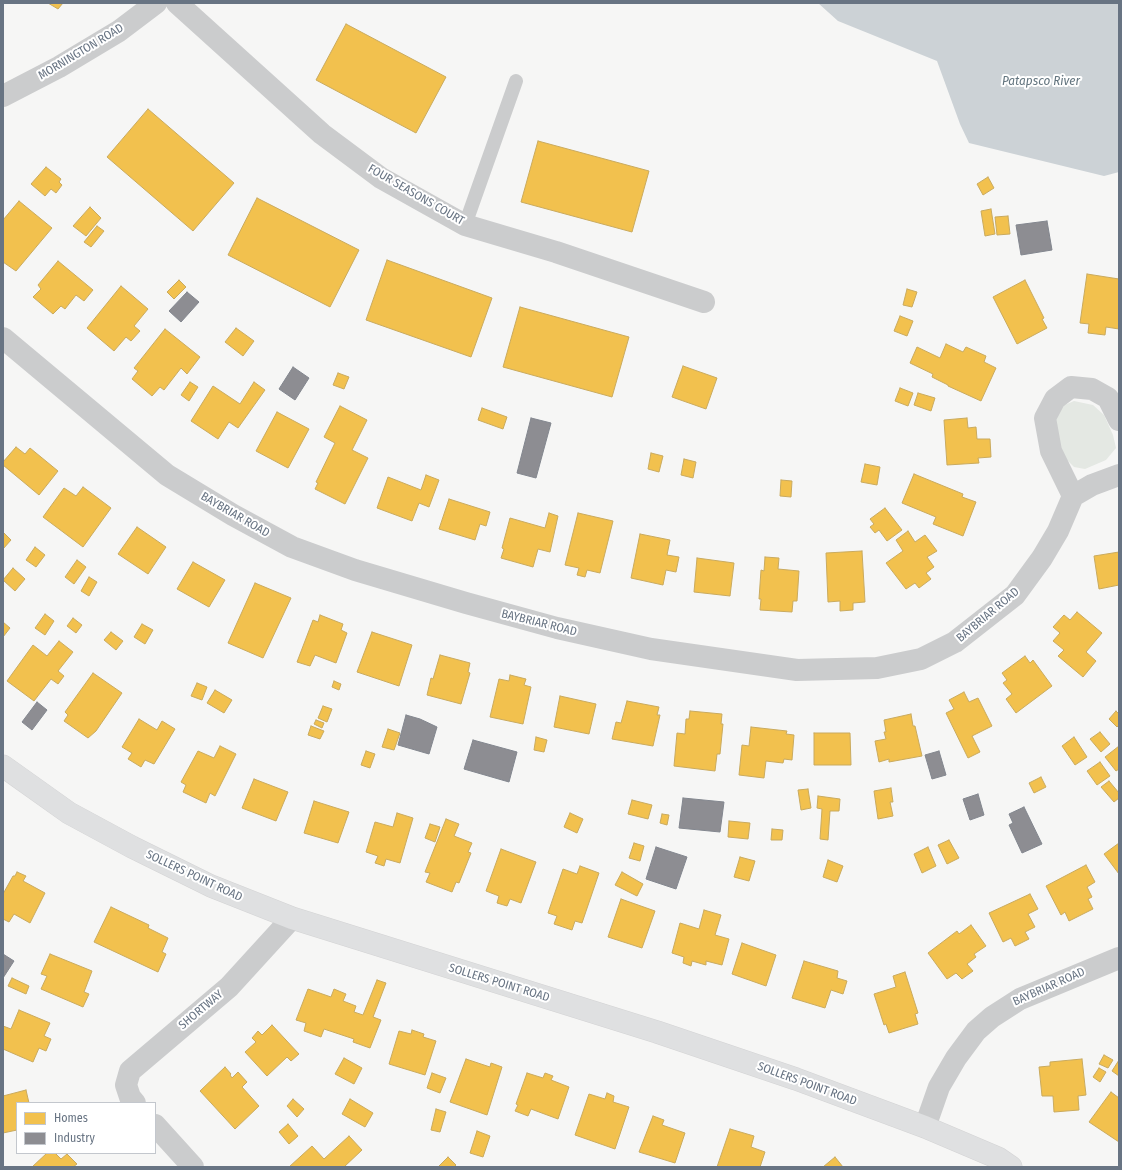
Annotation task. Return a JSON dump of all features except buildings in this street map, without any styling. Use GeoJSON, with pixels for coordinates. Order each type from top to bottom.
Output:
{"type":"FeatureCollection","features":[{"type":"Feature","properties":{"kind":"main road","name":"SOLLERS POINT ROAD"},"geometry":{"type":"LineString","coordinates":[[3,766],[69,813],[132,847],[211,886],[292,918],[664,1034],[796,1079],[925,1127],[998,1158],[1011,1167]]}},
{"type":"Feature","properties":{"kind":"street","name":"MORNINGTON ROAD"},"geometry":{"type":"LineString","coordinates":[[3,96],[59,67],[119,31],[156,3]]}},
{"type":"Feature","properties":{"kind":"street","name":"FOUR SEASONS COURT"},"geometry":{"type":"LineString","coordinates":[[177,3],[322,134],[381,178],[465,224],[556,252],[704,302]]}},
{"type":"Feature","properties":{"kind":"street","name":"BAYBRIAR ROAD"},"geometry":{"type":"LineString","coordinates":[[3,338],[167,475],[233,515],[292,547],[355,570],[466,604],[549,626],[651,649],[720,660],[797,670],[877,668],[921,658],[956,642],[1015,595],[1042,558],[1058,531],[1073,496]]}},
{"type":"Feature","properties":{"kind":"street"},"geometry":{"type":"LineString","coordinates":[[1119,420],[1108,398],[1092,389],[1071,387],[1055,399],[1045,418],[1050,450],[1073,496],[1092,485],[1119,475]]}},
{"type":"Feature","properties":{"kind":"street","name":"SHORTWAY"},"geometry":{"type":"LineString","coordinates":[[134,1102],[130,1097],[126,1085],[130,1071],[229,987],[292,918]]}},
{"type":"Feature","properties":{"kind":"street","name":"BAYBRIAR ROAD"},"geometry":{"type":"LineString","coordinates":[[925,1127],[939,1087],[956,1058],[976,1031],[992,1017],[1020,998],[1119,958]]}},
{"type":"Feature","properties":{"kind":"street"},"geometry":{"type":"LineString","coordinates":[[156,1126],[193,1167]]}},
{"type":"Feature","properties":{"kind":"lane"},"geometry":{"type":"LineString","coordinates":[[465,224],[516,81]]}},
{"type":"Feature","properties":{"kind":"shaded area"},"geometry":{"type":"Polygon","coordinates":[[[1074,401],[1093,405],[1104,415],[1113,435],[1116,448],[1106,460],[1085,469],[1074,467],[1064,457],[1056,441],[1056,413],[1062,406],[1074,401]]]}},
{"type":"Feature","properties":{"kind":"water","name":"Patapsco River"},"geometry":{"type":"Polygon","coordinates":[[[818,3],[1119,3],[1119,172],[1104,176],[969,143],[960,124],[937,61],[838,21],[818,3]]]}}]}
